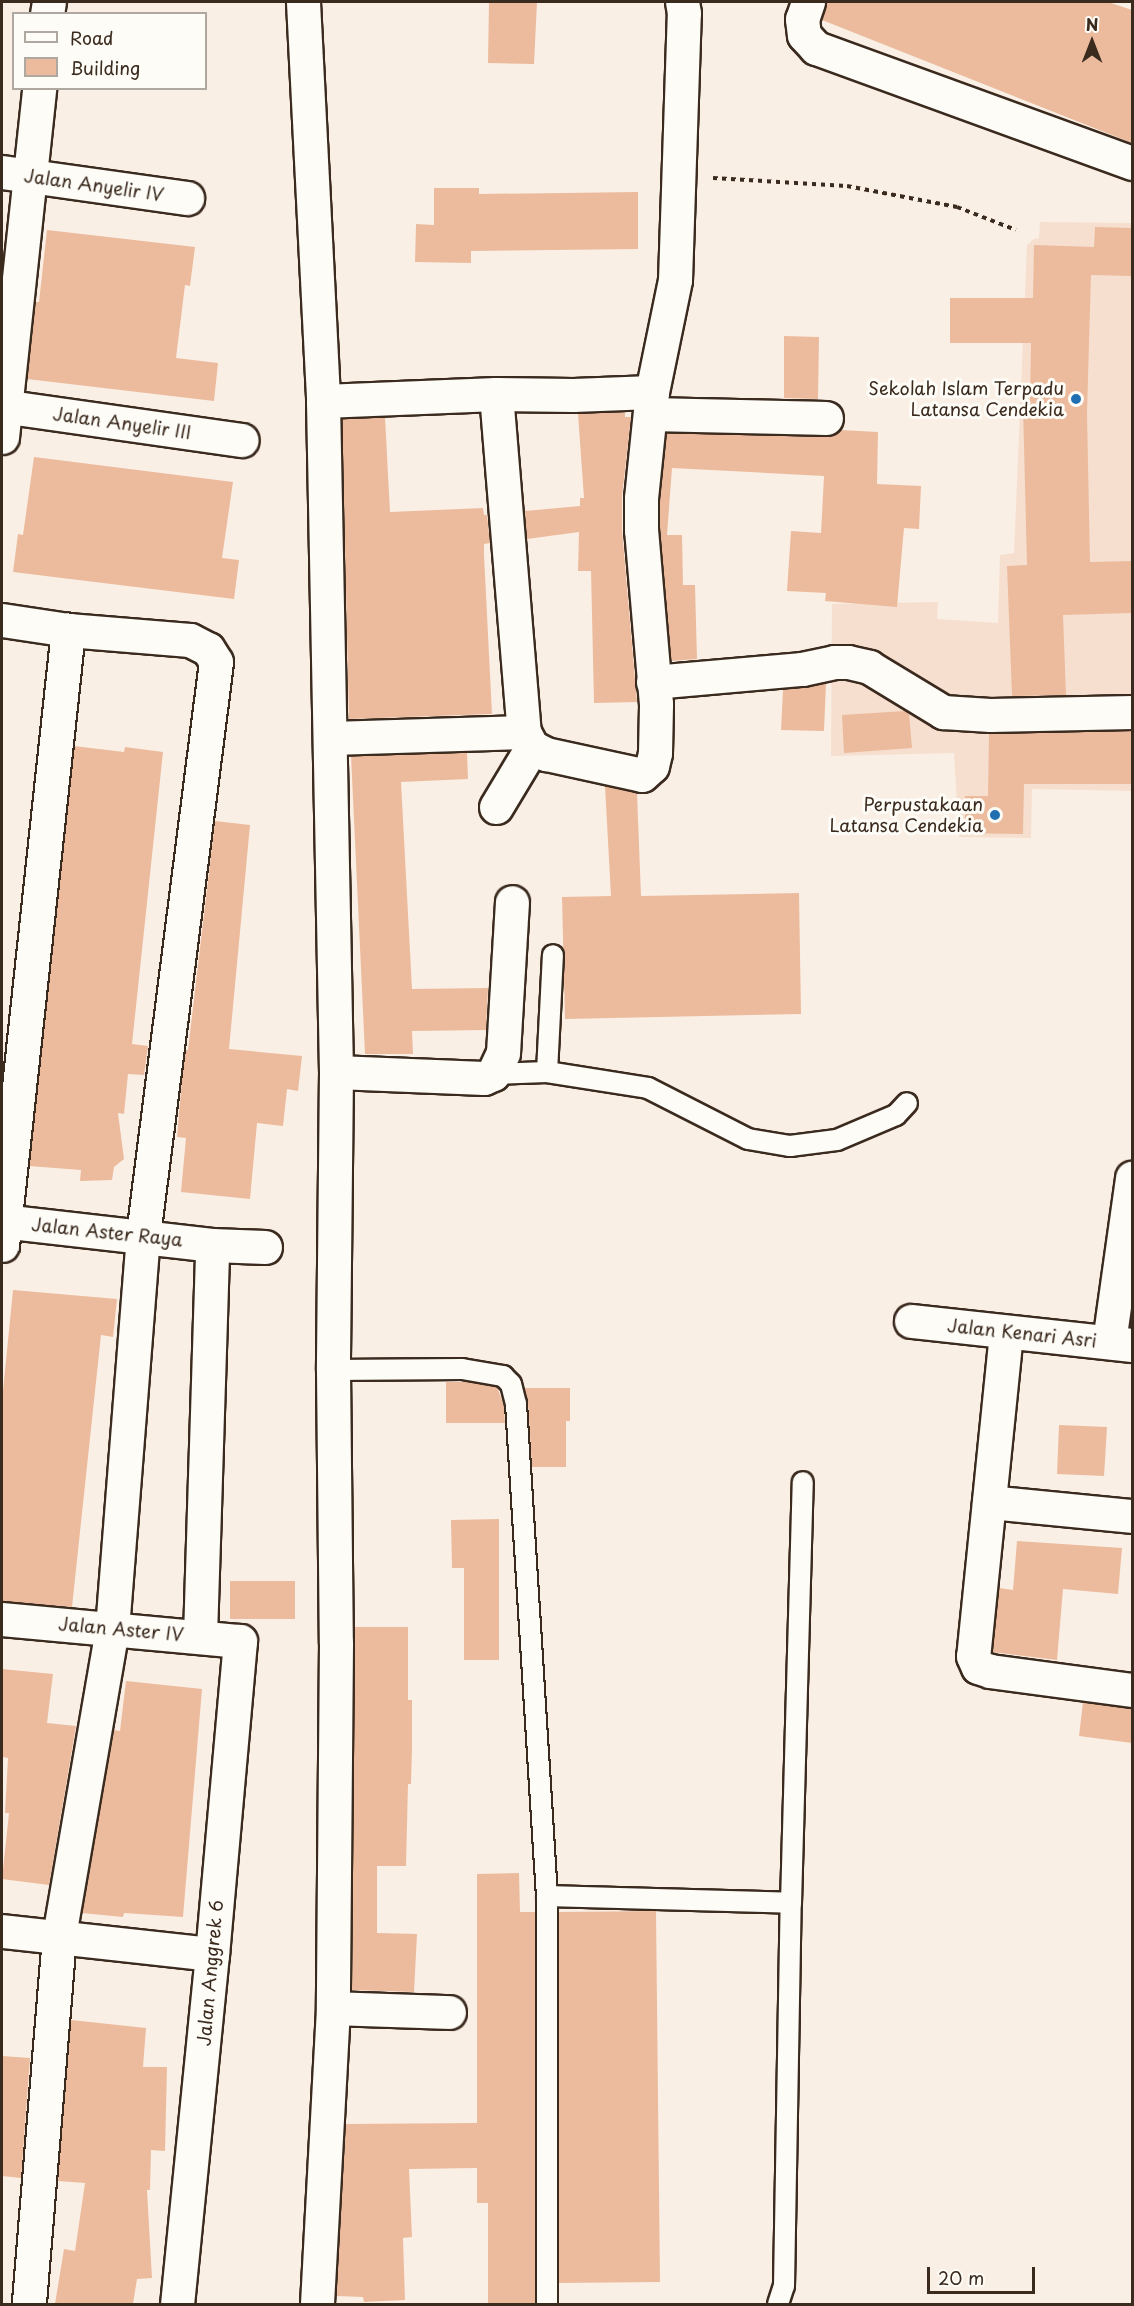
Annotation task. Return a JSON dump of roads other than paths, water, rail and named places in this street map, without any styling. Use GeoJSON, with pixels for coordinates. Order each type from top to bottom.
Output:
{"type":"FeatureCollection","features":[{"type":"Feature","properties":{"kind":"street"},"geometry":{"type":"LineString","coordinates":[[303,2],[323,401],[336,1072],[333,1370],[336,1643],[333,2008],[316,2304]]}},
{"type":"Feature","properties":{"kind":"street"},"geometry":{"type":"LineString","coordinates":[[331,738],[528,740],[546,754],[642,775],[648,772],[655,753],[653,682],[641,530],[641,498],[651,403],[675,280],[680,176],[682,2]]}},
{"type":"Feature","properties":{"kind":"street"},"geometry":{"type":"LineString","coordinates":[[808,2],[802,19],[804,35],[816,48],[1132,163]]}},
{"type":"Feature","properties":{"kind":"street"},"geometry":{"type":"LineString","coordinates":[[3,417],[16,174],[38,90]]}},
{"type":"Feature","properties":{"kind":"street","name":"Jalan Anyelir IV"},"geometry":{"type":"LineString","coordinates":[[16,174],[187,198]]}},
{"type":"Feature","properties":{"kind":"street"},"geometry":{"type":"LineString","coordinates":[[323,401],[496,394],[573,396],[826,418]]}},
{"type":"Feature","properties":{"kind":"street"},"geometry":{"type":"LineString","coordinates":[[496,394],[528,740],[496,807]]}},
{"type":"Feature","properties":{"kind":"street","name":"Jalan Anyelir III"},"geometry":{"type":"LineString","coordinates":[[3,417],[242,440]]}},
{"type":"Feature","properties":{"kind":"street"},"geometry":{"type":"LineString","coordinates":[[2,620],[68,630],[190,640],[208,649],[216,662],[143,1235],[112,1629],[59,1937],[29,2304]]}},
{"type":"Feature","properties":{"kind":"street"},"geometry":{"type":"LineString","coordinates":[[2,1229],[68,630]]}},
{"type":"Feature","properties":{"kind":"street"},"geometry":{"type":"LineString","coordinates":[[653,682],[802,669],[834,662],[848,662],[869,667],[943,712],[990,715],[1132,712]]}},
{"type":"Feature","properties":{"kind":"street"},"geometry":{"type":"LineString","coordinates":[[336,1072],[484,1078],[493,1074],[503,1053],[512,902]]}},
{"type":"Feature","properties":{"kind":"street"},"geometry":{"type":"LineString","coordinates":[[1121,1343],[1132,1178]]}},
{"type":"Feature","properties":{"kind":"street","name":"Jalan Aster Raya"},"geometry":{"type":"LineString","coordinates":[[2,1229],[143,1235],[212,1245],[265,1247]]}},
{"type":"Feature","properties":{"kind":"street"},"geometry":{"type":"LineString","coordinates":[[200,1636],[212,1245]]}},
{"type":"Feature","properties":{"kind":"street","name":"Jalan Kenari Asri"},"geometry":{"type":"LineString","coordinates":[[911,1321],[1121,1343]]}},
{"type":"Feature","properties":{"kind":"street"},"geometry":{"type":"LineString","coordinates":[[1006,1332],[974,1656],[978,1667],[990,1671],[1132,1690]]}},
{"type":"Feature","properties":{"kind":"street"},"geometry":{"type":"LineString","coordinates":[[989,1502],[1132,1516]]}},
{"type":"Feature","properties":{"kind":"street","name":"Jalan Aster IV"},"geometry":{"type":"LineString","coordinates":[[2,1619],[240,1641]]}},
{"type":"Feature","properties":{"kind":"street","name":"Jalan Anggrek 6"},"geometry":{"type":"LineString","coordinates":[[177,2304],[240,1641]]}},
{"type":"Feature","properties":{"kind":"street"},"geometry":{"type":"LineString","coordinates":[[2,1931],[212,1954]]}},
{"type":"Feature","properties":{"kind":"street"},"geometry":{"type":"LineString","coordinates":[[333,2008],[449,2012]]}},
{"type":"Feature","properties":{"kind":"lane"},"geometry":{"type":"LineString","coordinates":[[547,1072],[553,955]]}},
{"type":"Feature","properties":{"kind":"lane"},"geometry":{"type":"LineString","coordinates":[[493,1074],[547,1072],[648,1088],[748,1139],[790,1146],[837,1140],[896,1115],[907,1103]]}},
{"type":"Feature","properties":{"kind":"lane"},"geometry":{"type":"LineString","coordinates":[[333,1370],[462,1369],[503,1376],[511,1384],[516,1404],[547,1896],[547,2304]]}},
{"type":"Feature","properties":{"kind":"lane"},"geometry":{"type":"LineString","coordinates":[[778,2304],[784,2286],[791,1903],[803,1482]]}},
{"type":"Feature","properties":{"kind":"lane"},"geometry":{"type":"LineString","coordinates":[[547,1896],[791,1903]]}},
{"type":"Feature","properties":{"kind":"place","name":"Sekolah Islam Terpadu Latansa Cendekia"},"geometry":{"type":"Point","coordinates":[1076,399]}},
{"type":"Feature","properties":{"kind":"place","name":"Perpustakaan Latansa Cendekia"},"geometry":{"type":"Point","coordinates":[995,815]}}]}
